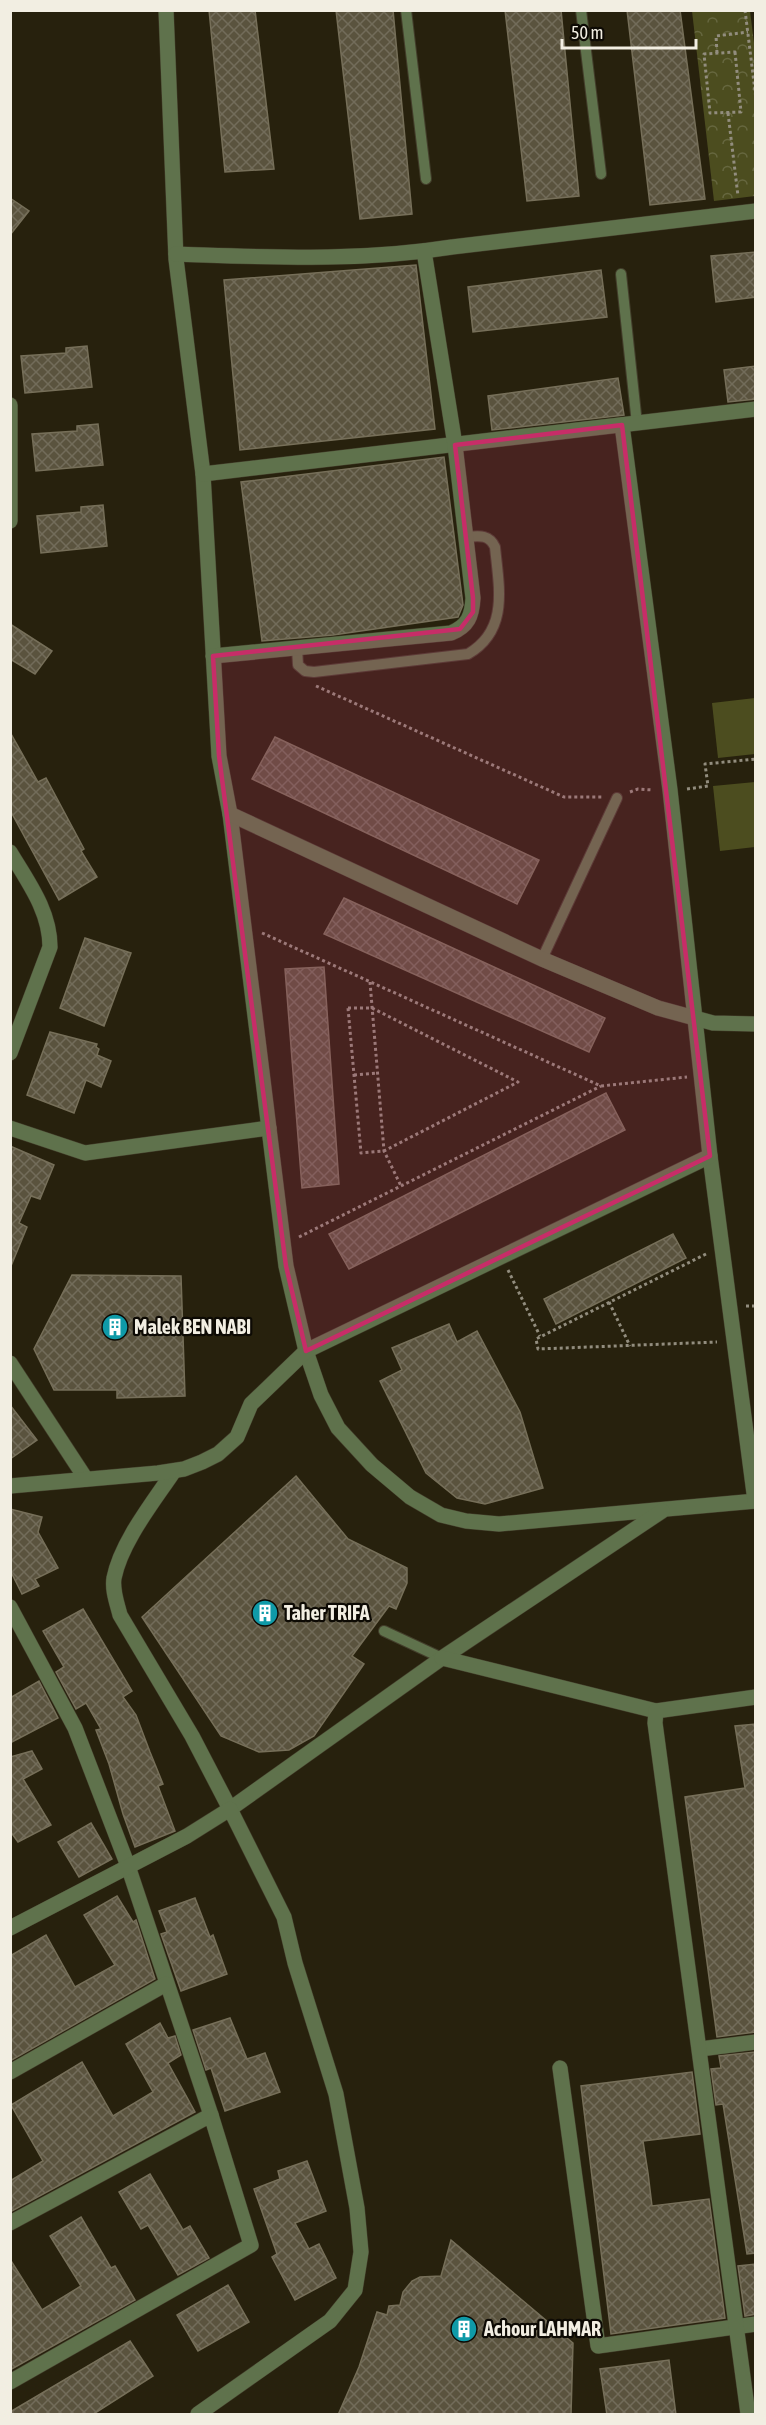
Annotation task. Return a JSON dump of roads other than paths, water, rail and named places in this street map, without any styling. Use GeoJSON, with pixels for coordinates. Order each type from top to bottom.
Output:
{"type":"FeatureCollection","features":[{"type":"Feature","properties":{"kind":"street"},"geometry":{"type":"LineString","coordinates":[[166,10],[176,254],[203,474],[219,756],[230,814],[286,1266],[306,1351],[321,1395],[339,1428],[372,1465],[410,1497],[441,1515],[466,1521],[499,1524],[755,1501],[710,1156],[697,1020],[630,424]]}},
{"type":"Feature","properties":{"kind":"street"},"geometry":{"type":"LineString","coordinates":[[176,254],[339,258],[402,255],[748,212]]}},
{"type":"Feature","properties":{"kind":"street"},"geometry":{"type":"LineString","coordinates":[[213,656],[451,633],[468,622],[473,612],[473,598],[466,537],[455,445],[424,251]]}},
{"type":"Feature","properties":{"kind":"street"},"geometry":{"type":"LineString","coordinates":[[10,405],[10,521]]}},
{"type":"Feature","properties":{"kind":"street"},"geometry":{"type":"LineString","coordinates":[[203,474],[756,409]]}},
{"type":"Feature","properties":{"kind":"street"},"geometry":{"type":"LineString","coordinates":[[230,814],[542,959],[658,1008],[697,1020],[756,1024]]}},
{"type":"Feature","properties":{"kind":"street"},"geometry":{"type":"LineString","coordinates":[[10,852],[41,904],[50,930],[50,947],[10,1053]]}},
{"type":"Feature","properties":{"kind":"street"},"geometry":{"type":"LineString","coordinates":[[10,1128],[85,1153],[269,1128]]}},
{"type":"Feature","properties":{"kind":"street"},"geometry":{"type":"LineString","coordinates":[[10,1486],[174,1471],[210,1458],[237,1437],[251,1404],[306,1351],[710,1156]]}},
{"type":"Feature","properties":{"kind":"street"},"geometry":{"type":"LineString","coordinates":[[10,1363],[86,1479]]}},
{"type":"Feature","properties":{"kind":"street"},"geometry":{"type":"LineString","coordinates":[[174,1471],[130,1540],[119,1563],[114,1580],[115,1597],[120,1615],[192,1736],[284,1917],[295,1963],[336,2094],[357,2208],[361,2252],[355,2290],[330,2321],[198,2415]]}},
{"type":"Feature","properties":{"kind":"street"},"geometry":{"type":"LineString","coordinates":[[10,1928],[187,1836],[230,1809],[442,1658],[664,1510]]}},
{"type":"Feature","properties":{"kind":"street"},"geometry":{"type":"LineString","coordinates":[[10,1607],[75,1728],[128,1866],[211,2115],[251,2245],[10,2382]]}},
{"type":"Feature","properties":{"kind":"street"},"geometry":{"type":"LineString","coordinates":[[442,1658],[656,1711],[756,1697]]}},
{"type":"Feature","properties":{"kind":"street"},"geometry":{"type":"LineString","coordinates":[[656,1711],[656,1730],[748,2415]]}},
{"type":"Feature","properties":{"kind":"street"},"geometry":{"type":"LineString","coordinates":[[10,2072],[166,1984]]}},
{"type":"Feature","properties":{"kind":"street"},"geometry":{"type":"LineString","coordinates":[[700,2049],[756,2042]]}},
{"type":"Feature","properties":{"kind":"street"},"geometry":{"type":"LineString","coordinates":[[561,2068],[598,2346],[756,2324]]}},
{"type":"Feature","properties":{"kind":"street"},"geometry":{"type":"LineString","coordinates":[[10,2223],[211,2115]]}},
{"type":"Feature","properties":{"kind":"lane"},"geometry":{"type":"LineString","coordinates":[[406,10],[426,179]]}},
{"type":"Feature","properties":{"kind":"lane"},"geometry":{"type":"LineString","coordinates":[[581,10],[601,174]]}},
{"type":"Feature","properties":{"kind":"lane"},"geometry":{"type":"LineString","coordinates":[[621,274],[630,424]]}},
{"type":"Feature","properties":{"kind":"lane"},"geometry":{"type":"LineString","coordinates":[[297,648],[298,665],[305,671],[314,672],[468,654],[482,646],[494,630],[499,609],[495,547],[492,540],[484,536],[466,537]]}},
{"type":"Feature","properties":{"kind":"lane"},"geometry":{"type":"LineString","coordinates":[[542,959],[617,798]]}},
{"type":"Feature","properties":{"kind":"lane"},"geometry":{"type":"LineString","coordinates":[[384,1631],[442,1658]]}},
{"type":"Feature","properties":{"kind":"place","name":"Malek BEN NABI"},"geometry":{"type":"Point","coordinates":[115,1327]}},
{"type":"Feature","properties":{"kind":"place","name":"Taher TRIFA"},"geometry":{"type":"Point","coordinates":[265,1613]}},
{"type":"Feature","properties":{"kind":"place","name":"Achour LAHMAR"},"geometry":{"type":"Point","coordinates":[464,2329]}}]}
